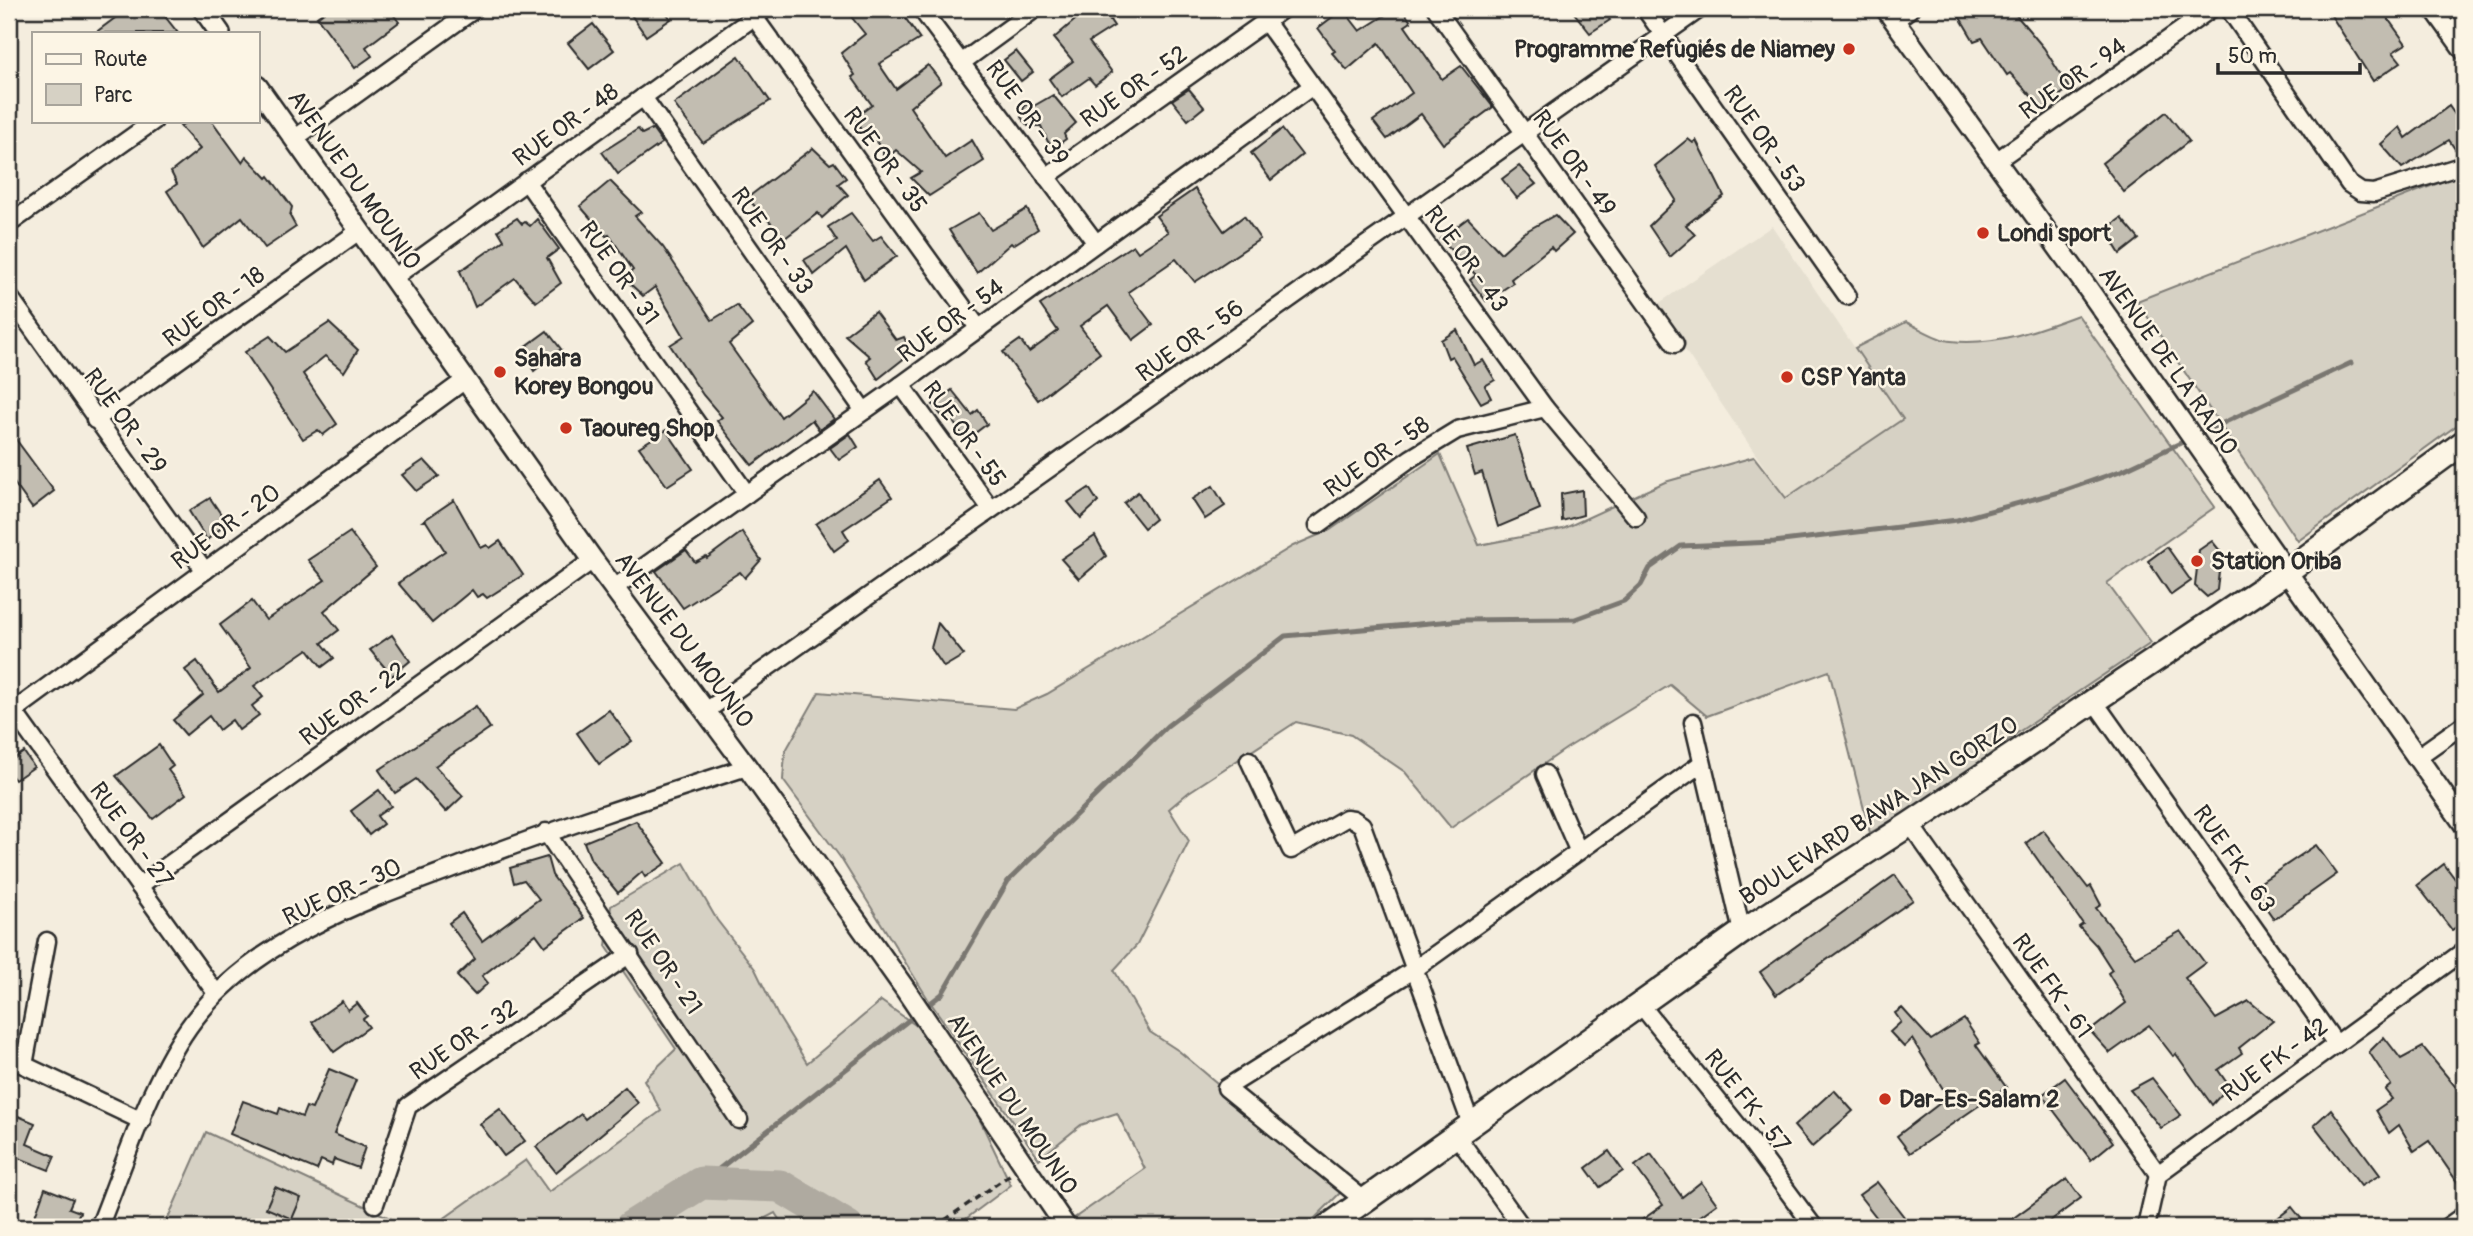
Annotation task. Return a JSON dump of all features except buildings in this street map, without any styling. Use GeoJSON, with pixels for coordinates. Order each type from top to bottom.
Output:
{"type":"FeatureCollection","features":[{"type":"Feature","properties":{"kind":"main road","name":"BOULEVARD BAWA JAN GORZO"},"geometry":{"type":"LineString","coordinates":[[1326,1227],[1742,932],[1910,824],[2285,573],[2464,442]]}},
{"type":"Feature","properties":{"kind":"street"},"geometry":{"type":"LineString","coordinates":[[203,9],[219,32]]}},
{"type":"Feature","properties":{"kind":"street"},"geometry":{"type":"LineString","coordinates":[[294,139],[475,9]]}},
{"type":"Feature","properties":{"kind":"street","name":"RUE OR - 39"},"geometry":{"type":"LineString","coordinates":[[921,9],[1096,243]]}},
{"type":"Feature","properties":{"kind":"street"},"geometry":{"type":"LineString","coordinates":[[961,63],[1035,9]]}},
{"type":"Feature","properties":{"kind":"street","name":"RUE OR - 52"},"geometry":{"type":"LineString","coordinates":[[1046,177],[1283,9]]}},
{"type":"Feature","properties":{"kind":"street","name":"RUE OR - 49"},"geometry":{"type":"LineString","coordinates":[[1436,9],[1675,344]]}},
{"type":"Feature","properties":{"kind":"street","name":"RUE OR - 53"},"geometry":{"type":"LineString","coordinates":[[1645,9],[1847,296]]}},
{"type":"Feature","properties":{"kind":"street","name":"RUE OR - 56"},"geometry":{"type":"LineString","coordinates":[[706,710],[1700,9]]}},
{"type":"Feature","properties":{"kind":"street"},"geometry":{"type":"LineString","coordinates":[[1890,15],[1910,9]]}},
{"type":"Feature","properties":{"kind":"street","name":"RUE OR - 94"},"geometry":{"type":"LineString","coordinates":[[1996,161],[2211,9]]}},
{"type":"Feature","properties":{"kind":"street"},"geometry":{"type":"LineString","coordinates":[[2229,9],[2349,184],[2361,192],[2374,192],[2464,165]]}},
{"type":"Feature","properties":{"kind":"street"},"geometry":{"type":"LineString","coordinates":[[2433,9],[2464,52]]}},
{"type":"Feature","properties":{"kind":"street","name":"RUE OR - 48"},"geometry":{"type":"LineString","coordinates":[[393,278],[760,13]]}},
{"type":"Feature","properties":{"kind":"street","name":"RUE OR - 35"},"geometry":{"type":"LineString","coordinates":[[760,13],[979,329]]}},
{"type":"Feature","properties":{"kind":"street","name":"AVENUE DE LA RADIO"},"geometry":{"type":"LineString","coordinates":[[1890,15],[2464,824]]}},
{"type":"Feature","properties":{"kind":"street"},"geometry":{"type":"LineString","coordinates":[[2450,32],[2464,21]]}},
{"type":"Feature","properties":{"kind":"street","name":"RUE OR - 43"},"geometry":{"type":"LineString","coordinates":[[1266,22],[1545,408],[1636,517]]}},
{"type":"Feature","properties":{"kind":"street","name":"RUE OR - 54"},"geometry":{"type":"LineString","coordinates":[[614,588],[979,329],[1311,87]]}},
{"type":"Feature","properties":{"kind":"street","name":"AVENUE DU MOUNIO"},"geometry":{"type":"LineString","coordinates":[[259,89],[593,560],[706,710],[903,986],[1066,1227]]}},
{"type":"Feature","properties":{"kind":"street","name":"RUE OR - 33"},"geometry":{"type":"LineString","coordinates":[[643,97],[864,411]]}},
{"type":"Feature","properties":{"kind":"street"},"geometry":{"type":"LineString","coordinates":[[9,224],[153,122]]}},
{"type":"Feature","properties":{"kind":"street","name":"RUE OR - 31"},"geometry":{"type":"LineString","coordinates":[[526,181],[747,494]]}},
{"type":"Feature","properties":{"kind":"street","name":"RUE OR - 18"},"geometry":{"type":"LineString","coordinates":[[95,420],[359,231]]}},
{"type":"Feature","properties":{"kind":"street","name":"RUE OR - 29"},"geometry":{"type":"LineString","coordinates":[[9,296],[205,571]]}},
{"type":"Feature","properties":{"kind":"street","name":"RUE OR - 20"},"geometry":{"type":"LineString","coordinates":[[11,708],[205,571],[465,380]]}},
{"type":"Feature","properties":{"kind":"street","name":"RUE OR - 55"},"geometry":{"type":"LineString","coordinates":[[901,385],[991,509]]}},
{"type":"Feature","properties":{"kind":"street","name":"RUE OR - 58"},"geometry":{"type":"LineString","coordinates":[[1318,526],[1434,442],[1457,430],[1545,408]]}},
{"type":"Feature","properties":{"kind":"street","name":"RUE OR - 22"},"geometry":{"type":"LineString","coordinates":[[139,886],[593,560]]}},
{"type":"Feature","properties":{"kind":"street","name":"RUE FK - 63"},"geometry":{"type":"LineString","coordinates":[[2094,701],[2336,1044]]}},
{"type":"Feature","properties":{"kind":"street","name":"RUE OR - 27"},"geometry":{"type":"LineString","coordinates":[[11,708],[216,993]]}},
{"type":"Feature","properties":{"kind":"street"},"geometry":{"type":"LineString","coordinates":[[1693,722],[1742,932]]}},
{"type":"Feature","properties":{"kind":"street"},"geometry":{"type":"LineString","coordinates":[[2416,758],[2464,724]]}},
{"type":"Feature","properties":{"kind":"street"},"geometry":{"type":"LineString","coordinates":[[1249,760],[1291,850],[1346,818],[1362,825],[1415,969],[1464,1130],[1522,1227]]}},
{"type":"Feature","properties":{"kind":"street"},"geometry":{"type":"LineString","coordinates":[[1364,1200],[1226,1088],[1415,969],[1702,763]]}},
{"type":"Feature","properties":{"kind":"street","name":"RUE OR - 30"},"geometry":{"type":"LineString","coordinates":[[99,1227],[172,1053],[216,993],[290,940],[334,916],[546,832],[747,767]]}},
{"type":"Feature","properties":{"kind":"street"},"geometry":{"type":"LineString","coordinates":[[1545,774],[1578,850]]}},
{"type":"Feature","properties":{"kind":"street","name":"RUE FK - 61"},"geometry":{"type":"LineString","coordinates":[[1910,824],[2158,1174]]}},
{"type":"Feature","properties":{"kind":"street","name":"RUE OR - 21"},"geometry":{"type":"LineString","coordinates":[[546,832],[631,954],[739,1120]]}},
{"type":"Feature","properties":{"kind":"street"},"geometry":{"type":"LineString","coordinates":[[47,941],[16,1061],[142,1121]]}},
{"type":"Feature","properties":{"kind":"street","name":"RUE FK - 42"},"geometry":{"type":"LineString","coordinates":[[2158,1174],[2464,951]]}},
{"type":"Feature","properties":{"kind":"street","name":"RUE OR - 32"},"geometry":{"type":"LineString","coordinates":[[375,1204],[408,1106],[631,954]]}},
{"type":"Feature","properties":{"kind":"street","name":"RUE FK - 57"},"geometry":{"type":"LineString","coordinates":[[1641,1005],[1748,1138],[1814,1227]]}},
{"type":"Feature","properties":{"kind":"street"},"geometry":{"type":"LineString","coordinates":[[2146,1227],[2158,1174]]}},
{"type":"Feature","properties":{"kind":"street"},"geometry":{"type":"LineString","coordinates":[[2447,1227],[2464,1214]]}},
{"type":"Feature","properties":{"kind":"path"},"geometry":{"type":"LineString","coordinates":[[935,1227],[1024,1165]]}},
{"type":"Feature","properties":{"kind":"shaded area"},"geometry":{"type":"Polygon","coordinates":[[[1772,226],[1903,419],[1786,499],[1655,306],[1772,226]]]}},
{"type":"Feature","properties":{"kind":"green space"},"geometry":{"type":"Polygon","coordinates":[[[2464,173],[2464,420],[2298,541],[2137,301],[2464,173]]]}},
{"type":"Feature","properties":{"kind":"green space"},"geometry":{"type":"Polygon","coordinates":[[[2078,315],[2215,507],[2107,583],[2151,643],[2020,731],[1948,787],[1870,833],[1829,671],[1707,716],[1670,685],[1567,748],[1451,828],[1405,772],[1351,735],[1296,722],[1189,792],[1169,809],[1189,841],[1137,945],[1114,970],[1150,1032],[1179,1051],[1304,1156],[1341,1192],[1306,1227],[1080,1227],[1073,1219],[1145,1169],[1117,1113],[1081,1125],[1039,1159],[928,999],[840,857],[783,780],[785,752],[819,692],[1014,709],[1047,694],[1293,546],[1330,530],[1440,454],[1479,545],[1563,529],[1665,482],[1754,457],[1786,498],[1903,419],[1855,348],[1906,322],[1940,338],[1967,342],[2016,336],[2078,315]]]}},
{"type":"Feature","properties":{"kind":"green space"},"geometry":{"type":"Polygon","coordinates":[[[684,863],[717,920],[755,969],[778,1016],[807,1063],[881,1001],[944,1045],[1011,1185],[955,1227],[784,1227],[775,1213],[748,1227],[432,1227],[526,1160],[549,1192],[661,1111],[644,1080],[676,1049],[606,946],[611,906],[684,863]]]}},
{"type":"Feature","properties":{"kind":"green space"},"geometry":{"type":"Polygon","coordinates":[[[206,1132],[409,1227],[164,1227],[206,1132]]]}},
{"type":"Feature","properties":{"kind":"waterway"},"geometry":{"type":"LineString","coordinates":[[701,1183],[942,994],[1008,881],[1167,726],[1285,636],[1463,620],[1575,619],[1624,601],[1641,585],[1650,568],[1681,546],[1774,542],[1957,520],[2063,491],[2123,470],[2351,363]]}},
{"type":"Feature","properties":{"kind":"waterway"},"geometry":{"type":"LineString","coordinates":[[631,1227],[701,1183],[780,1186],[848,1227]]}},
{"type":"Feature","properties":{"kind":"place","name":"Programme Refugiés de Niamey"},"geometry":{"type":"Point","coordinates":[1849,49]}},
{"type":"Feature","properties":{"kind":"place","name":"Londi sport"},"geometry":{"type":"Point","coordinates":[1983,233]}},
{"type":"Feature","properties":{"kind":"place","name":"Sahara Korey Bongou"},"geometry":{"type":"Point","coordinates":[500,372]}},
{"type":"Feature","properties":{"kind":"place","name":"CSP Yanta"},"geometry":{"type":"Point","coordinates":[1787,377]}},
{"type":"Feature","properties":{"kind":"place","name":"Taoureg Shop"},"geometry":{"type":"Point","coordinates":[566,428]}},
{"type":"Feature","properties":{"kind":"place","name":"Station Oriba"},"geometry":{"type":"Point","coordinates":[2197,561]}},
{"type":"Feature","properties":{"kind":"place","name":"Dar-Es-Salam 2"},"geometry":{"type":"Point","coordinates":[1885,1099]}}]}
